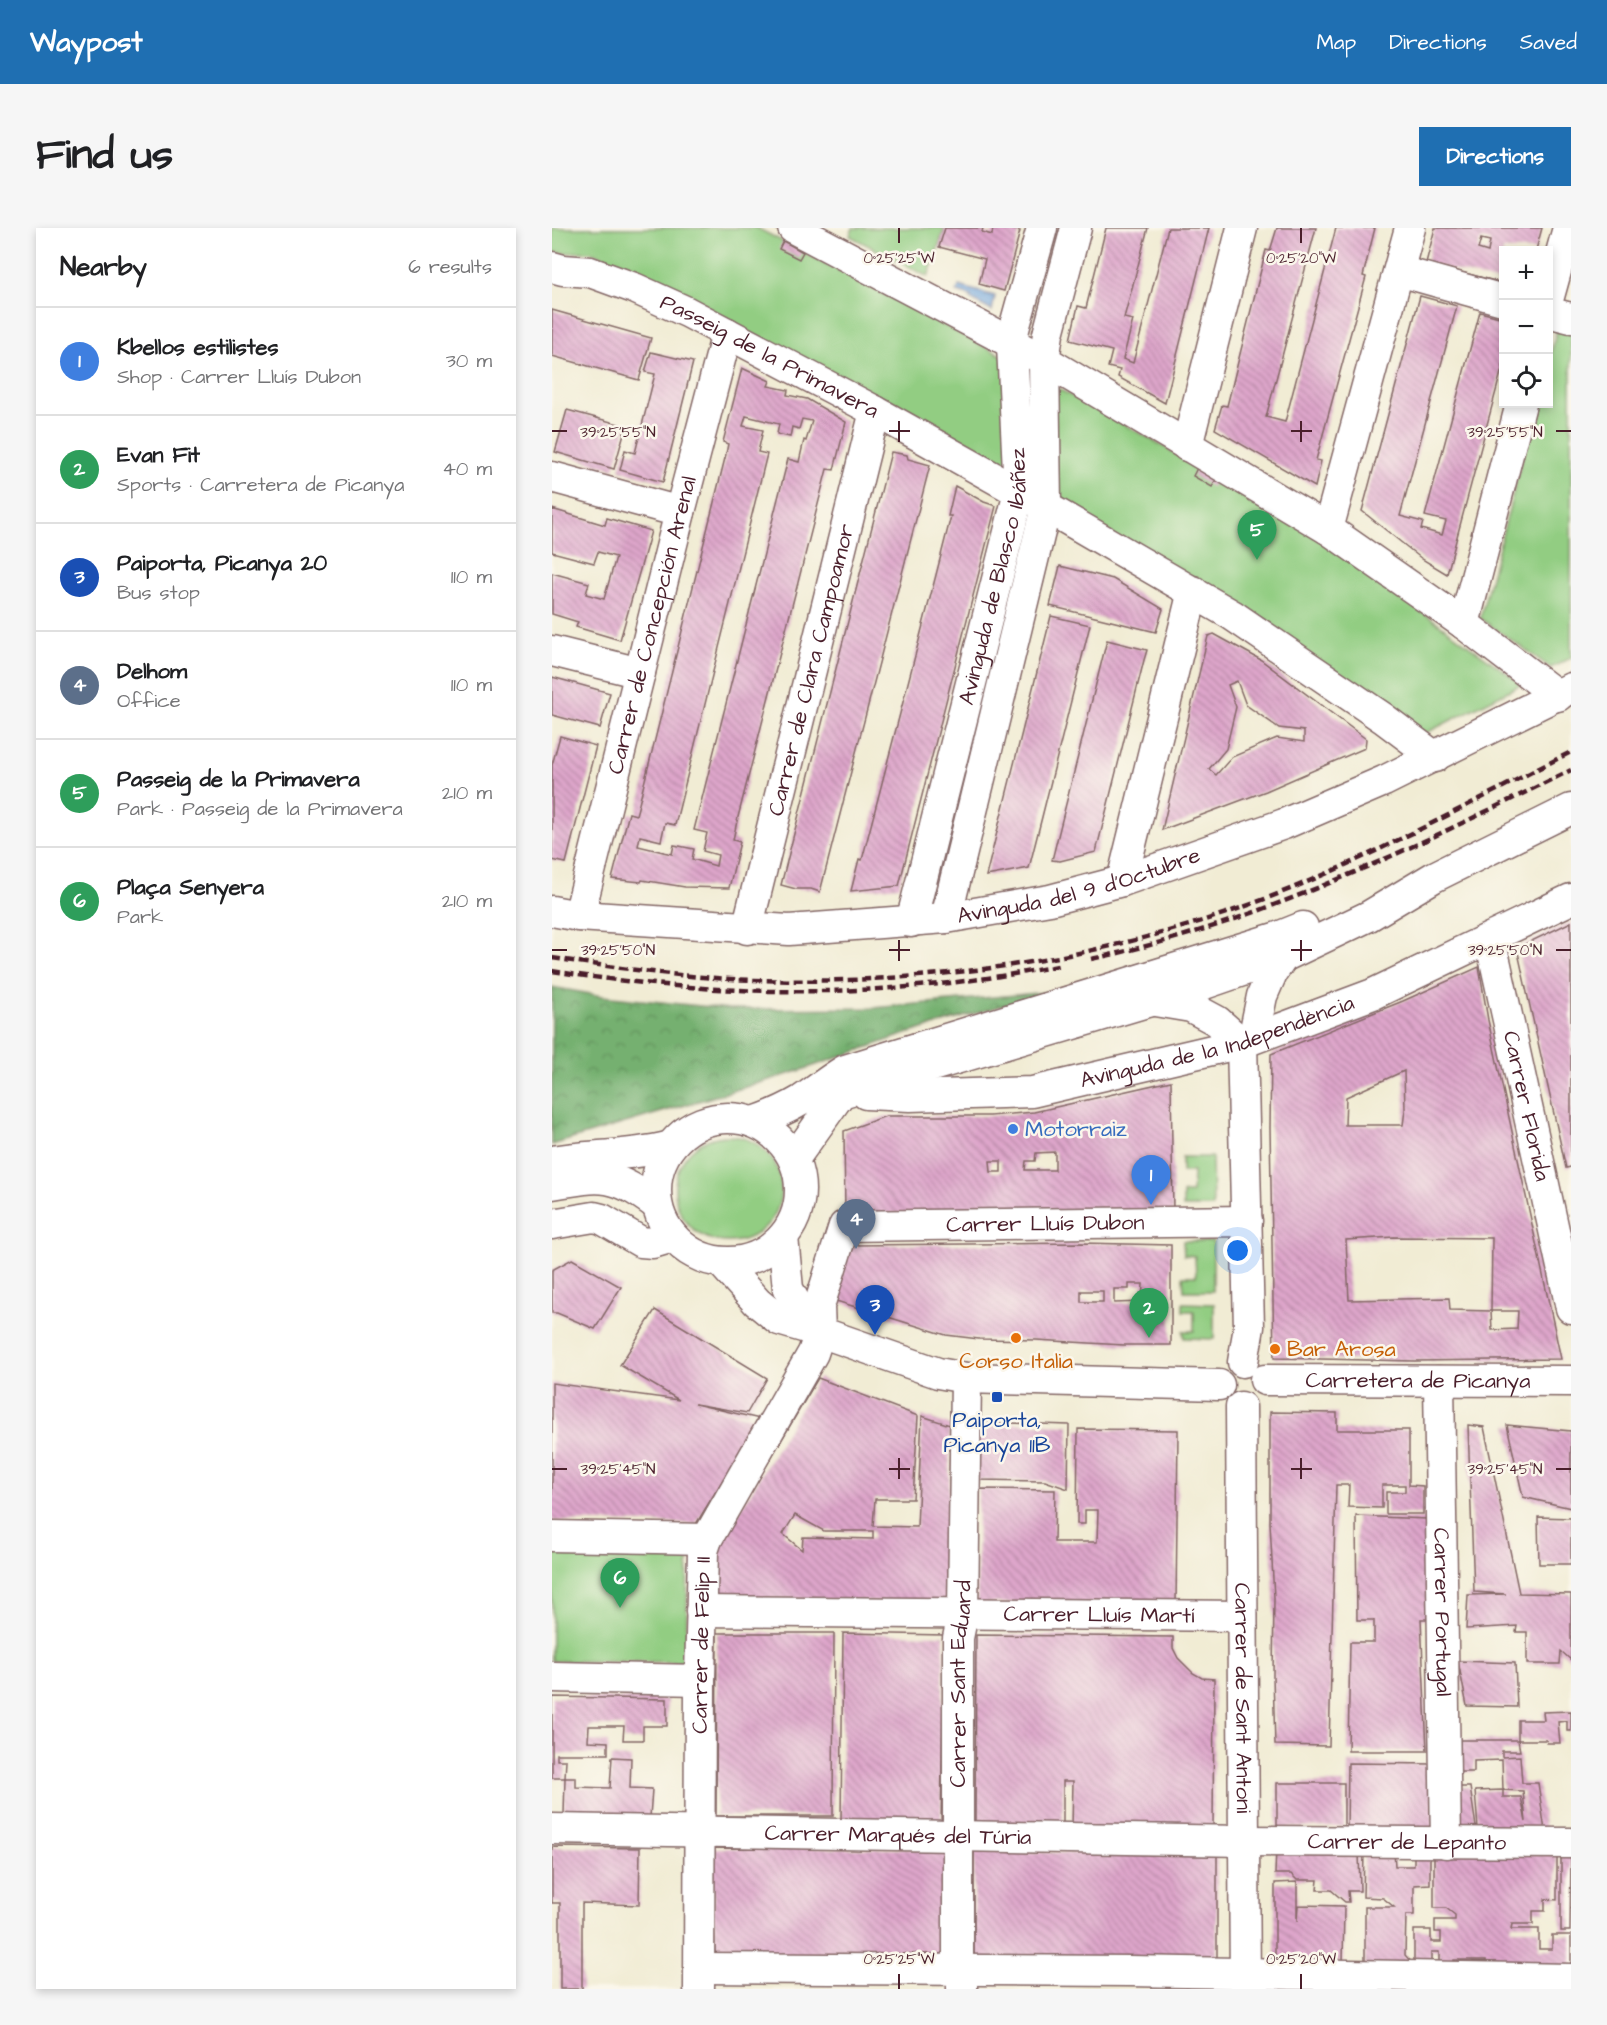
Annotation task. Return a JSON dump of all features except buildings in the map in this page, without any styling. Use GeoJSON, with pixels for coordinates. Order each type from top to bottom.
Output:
{"type":"FeatureCollection","features":[{"type":"Feature","properties":{"kind":"street"},"geometry":{"type":"LineString","coordinates":[[793,228],[832,237],[1328,529],[1564,692]]}},
{"type":"Feature","properties":{"kind":"street","name":"Avinguda de Blasco Ibáñez"},"geometry":{"type":"LineString","coordinates":[[911,922],[1019,492],[1012,345],[1014,329],[1042,228]]}},
{"type":"Feature","properties":{"kind":"street","name":"Avinguda de Blasco Ibáñez"},"geometry":{"type":"LineString","coordinates":[[946,918],[1046,507],[1044,360],[1048,334],[1076,228]]}},
{"type":"Feature","properties":{"kind":"street"},"geometry":{"type":"LineString","coordinates":[[1187,446],[1242,228]]}},
{"type":"Feature","properties":{"kind":"street"},"geometry":{"type":"LineString","coordinates":[[1328,529],[1410,228]]}},
{"type":"Feature","properties":{"kind":"street"},"geometry":{"type":"LineString","coordinates":[[1558,311],[1568,228]]}},
{"type":"Feature","properties":{"kind":"street","name":"Passeig de la Primavera"},"geometry":{"type":"LineString","coordinates":[[552,267],[590,272],[634,288],[687,312],[875,411],[1232,615],[1435,757]]}},
{"type":"Feature","properties":{"kind":"street"},"geometry":{"type":"LineString","coordinates":[[1410,274],[1499,299]]}},
{"type":"Feature","properties":{"kind":"street","name":"Carrer de Concepción Arenal"},"geometry":{"type":"LineString","coordinates":[[565,913],[640,673],[727,333]]}},
{"type":"Feature","properties":{"kind":"street"},"geometry":{"type":"LineString","coordinates":[[1464,624],[1520,408]]}},
{"type":"Feature","properties":{"kind":"street","name":"Carrer de Clara Campoamor"},"geometry":{"type":"LineString","coordinates":[[747,929],[875,411]]}},
{"type":"Feature","properties":{"kind":"street"},"geometry":{"type":"LineString","coordinates":[[552,477],[680,512]]}},
{"type":"Feature","properties":{"kind":"street"},"geometry":{"type":"LineString","coordinates":[[1122,881],[1193,591]]}},
{"type":"Feature","properties":{"kind":"street"},"geometry":{"type":"LineString","coordinates":[[552,651],[640,673]]}},
{"type":"Feature","properties":{"kind":"street","name":"Avinguda del 9 d'Octubre"},"geometry":{"type":"LineString","coordinates":[[565,913],[747,929],[789,930],[946,918],[1050,900],[1122,881],[1284,824],[1435,757],[1564,692]]}},
{"type":"Feature","properties":{"kind":"street"},"geometry":{"type":"LineString","coordinates":[[794,1159],[841,1093],[1152,1000],[1283,957],[1369,916],[1434,877],[1571,809]]}},
{"type":"Feature","properties":{"kind":"street"},"geometry":{"type":"LineString","coordinates":[[754,1122],[802,1099],[845,1070],[1278,936],[1434,877]]}},
{"type":"Feature","properties":{"kind":"street","name":"Avinguda de la Independència"},"geometry":{"type":"LineString","coordinates":[[841,1093],[910,1096],[1032,1092],[1242,1043],[1373,994],[1571,899]]}},
{"type":"Feature","properties":{"kind":"street","name":"Carrer Florida"},"geometry":{"type":"LineString","coordinates":[[1487,940],[1494,957],[1558,1194],[1571,1308]]}},
{"type":"Feature","properties":{"kind":"street"},"geometry":{"type":"LineString","coordinates":[[1254,1371],[1236,1363],[1224,1371],[1219,1385],[1228,1403],[1241,1407],[1254,1404],[1263,1394],[1254,1371],[1249,1327],[1242,1043],[1255,1030],[1262,996],[1283,957]]}},
{"type":"Feature","properties":{"kind":"street"},"geometry":{"type":"LineString","coordinates":[[1152,1000],[1191,1007],[1217,1021],[1242,1043]]}},
{"type":"Feature","properties":{"kind":"street"},"geometry":{"type":"LineString","coordinates":[[718,1118],[737,1118],[754,1122],[770,1131],[784,1143],[794,1159],[800,1179],[800,1199],[795,1220],[783,1237],[766,1252],[744,1260],[721,1262],[703,1258],[687,1249],[673,1237],[663,1221],[657,1205],[656,1183],[661,1162],[668,1147],[685,1132],[701,1123],[718,1118]]}},
{"type":"Feature","properties":{"kind":"street"},"geometry":{"type":"LineString","coordinates":[[552,1161],[585,1156],[632,1154],[668,1147]]}},
{"type":"Feature","properties":{"kind":"street"},"geometry":{"type":"LineString","coordinates":[[552,1184],[593,1178],[613,1179],[641,1193],[657,1205]]}},
{"type":"Feature","properties":{"kind":"street"},"geometry":{"type":"LineString","coordinates":[[552,1224],[594,1217],[602,1219],[641,1242],[653,1243],[673,1237]]}},
{"type":"Feature","properties":{"kind":"street","name":"Carrer Lluís Dubon"},"geometry":{"type":"LineString","coordinates":[[815,1331],[819,1306],[844,1226],[1247,1221]]}},
{"type":"Feature","properties":{"kind":"street"},"geometry":{"type":"LineString","coordinates":[[783,1237],[788,1289],[815,1331]]}},
{"type":"Feature","properties":{"kind":"street"},"geometry":{"type":"LineString","coordinates":[[721,1262],[757,1302],[779,1320],[938,1374],[966,1378],[1219,1385]]}},
{"type":"Feature","properties":{"kind":"street","name":"Carrer de Felip II"},"geometry":{"type":"LineString","coordinates":[[699,1978],[703,1551],[707,1539],[813,1353],[815,1331]]}},
{"type":"Feature","properties":{"kind":"street","name":"Carretera de Picanya"},"geometry":{"type":"LineString","coordinates":[[1254,1371],[1439,1381],[1571,1381]]}},
{"type":"Feature","properties":{"kind":"street","name":"Carrer Sant Eduard"},"geometry":{"type":"LineString","coordinates":[[962,1980],[958,1957],[958,1638],[963,1614],[966,1378]]}},
{"type":"Feature","properties":{"kind":"street","name":"Carrer Portugal"},"geometry":{"type":"LineString","coordinates":[[1439,1381],[1446,1843]]}},
{"type":"Feature","properties":{"kind":"street","name":"Carrer de Sant Antoni"},"geometry":{"type":"LineString","coordinates":[[1241,1407],[1245,1982]]}},
{"type":"Feature","properties":{"kind":"street"},"geometry":{"type":"LineString","coordinates":[[552,1536],[707,1539]]}},
{"type":"Feature","properties":{"kind":"street","name":"Carrer Lluís Martí"},"geometry":{"type":"LineString","coordinates":[[701,1611],[1242,1616]]}},
{"type":"Feature","properties":{"kind":"street"},"geometry":{"type":"LineString","coordinates":[[552,1677],[700,1680]]}},
{"type":"Feature","properties":{"kind":"street","name":"Carrer Marqués del Túria"},"geometry":{"type":"LineString","coordinates":[[552,1828],[1244,1841]]}},
{"type":"Feature","properties":{"kind":"street","name":"Carrer de Lepanto"},"geometry":{"type":"LineString","coordinates":[[1244,1841],[1571,1843]]}},
{"type":"Feature","properties":{"kind":"street"},"geometry":{"type":"LineString","coordinates":[[699,1978],[1245,1982],[1571,1979]]}},
{"type":"Feature","properties":{"kind":"green space"},"geometry":{"type":"Polygon","coordinates":[[[552,228],[757,228],[1007,358],[1011,455],[1003,466],[603,256],[587,252],[552,252],[552,228]]]}},
{"type":"Feature","properties":{"kind":"green space"},"geometry":{"type":"Polygon","coordinates":[[[853,228],[945,228],[928,277],[850,236],[853,228]]]}},
{"type":"Feature","properties":{"kind":"green space"},"geometry":{"type":"Polygon","coordinates":[[[1559,322],[1571,325],[1571,658],[1551,668],[1480,618],[1536,408],[1553,408],[1553,345],[1559,322]]]}},
{"type":"Feature","properties":{"kind":"green space"},"geometry":{"type":"Polygon","coordinates":[[[1055,387],[1149,438],[1326,542],[1522,684],[1423,733],[1053,497],[1055,387]]]}},
{"type":"Feature","properties":{"kind":"green space"},"geometry":{"type":"Polygon","coordinates":[[[552,987],[602,996],[730,1009],[873,1008],[1048,992],[906,1034],[799,1071],[552,1145],[552,987]]]}},
{"type":"Feature","properties":{"kind":"green space"},"geometry":{"type":"Polygon","coordinates":[[[728,1136],[748,1140],[766,1151],[777,1169],[781,1189],[777,1209],[766,1227],[748,1238],[728,1242],[708,1238],[690,1227],[679,1209],[675,1189],[679,1169],[690,1151],[708,1140],[728,1136]]]}},
{"type":"Feature","properties":{"kind":"green space"},"geometry":{"type":"Polygon","coordinates":[[[1182,1157],[1212,1157],[1213,1207],[1183,1207],[1183,1193],[1192,1193],[1193,1172],[1182,1172],[1182,1157]]]}},
{"type":"Feature","properties":{"kind":"green space"},"geometry":{"type":"Polygon","coordinates":[[[1183,1241],[1213,1241],[1213,1291],[1184,1291],[1183,1276],[1196,1276],[1195,1256],[1184,1255],[1183,1241]]]}},
{"type":"Feature","properties":{"kind":"green space"},"geometry":{"type":"Polygon","coordinates":[[[1183,1303],[1214,1304],[1214,1339],[1184,1338],[1183,1331],[1194,1331],[1194,1311],[1183,1311],[1183,1303]]]}},
{"type":"Feature","properties":{"kind":"green space"},"geometry":{"type":"Polygon","coordinates":[[[552,1553],[688,1555],[686,1662],[552,1661],[552,1553]]]}},
{"type":"Feature","properties":{"kind":"water"},"geometry":{"type":"Polygon","coordinates":[[[959,286],[995,296],[992,311],[970,299],[971,296],[957,292],[959,286]]]}},
{"type":"Feature","properties":{"kind":"railway"},"geometry":{"type":"LineString","coordinates":[[552,958],[703,977],[815,981],[876,979],[996,967],[1116,945],[1232,911],[1319,877],[1404,837],[1571,752]]}},
{"type":"Feature","properties":{"kind":"railway"},"geometry":{"type":"LineString","coordinates":[[1091,959],[1154,944],[1277,904],[1396,854],[1571,770]]}},
{"type":"Feature","properties":{"kind":"railway"},"geometry":{"type":"LineString","coordinates":[[552,971],[680,986],[807,991],[934,984],[1062,965]]}},
{"type":"Feature","properties":{"kind":"place","name":"Passeig de la Primavera"},"geometry":{"type":"Point","coordinates":[1257,560]}},
{"type":"Feature","properties":{"kind":"place","name":"Motorraiz"},"geometry":{"type":"Point","coordinates":[1013,1129]}},
{"type":"Feature","properties":{"kind":"place","name":"Kbellos estilistes"},"geometry":{"type":"Point","coordinates":[1151,1205]}},
{"type":"Feature","properties":{"kind":"place","name":"Delhom"},"geometry":{"type":"Point","coordinates":[856,1249]}},
{"type":"Feature","properties":{"kind":"place","name":"Paiporta, Picanya 20"},"geometry":{"type":"Point","coordinates":[875,1335]}},
{"type":"Feature","properties":{"kind":"place","name":"Corso Italia"},"geometry":{"type":"Point","coordinates":[1016,1338]}},
{"type":"Feature","properties":{"kind":"place","name":"Evan Fit"},"geometry":{"type":"Point","coordinates":[1149,1338]}},
{"type":"Feature","properties":{"kind":"place","name":"Bar Arosa"},"geometry":{"type":"Point","coordinates":[1275,1349]}},
{"type":"Feature","properties":{"kind":"place","name":"Paiporta, Picanya 11B"},"geometry":{"type":"Point","coordinates":[997,1397]}},
{"type":"Feature","properties":{"kind":"place","name":"Plaça Senyera"},"geometry":{"type":"Point","coordinates":[620,1608]}}]}
